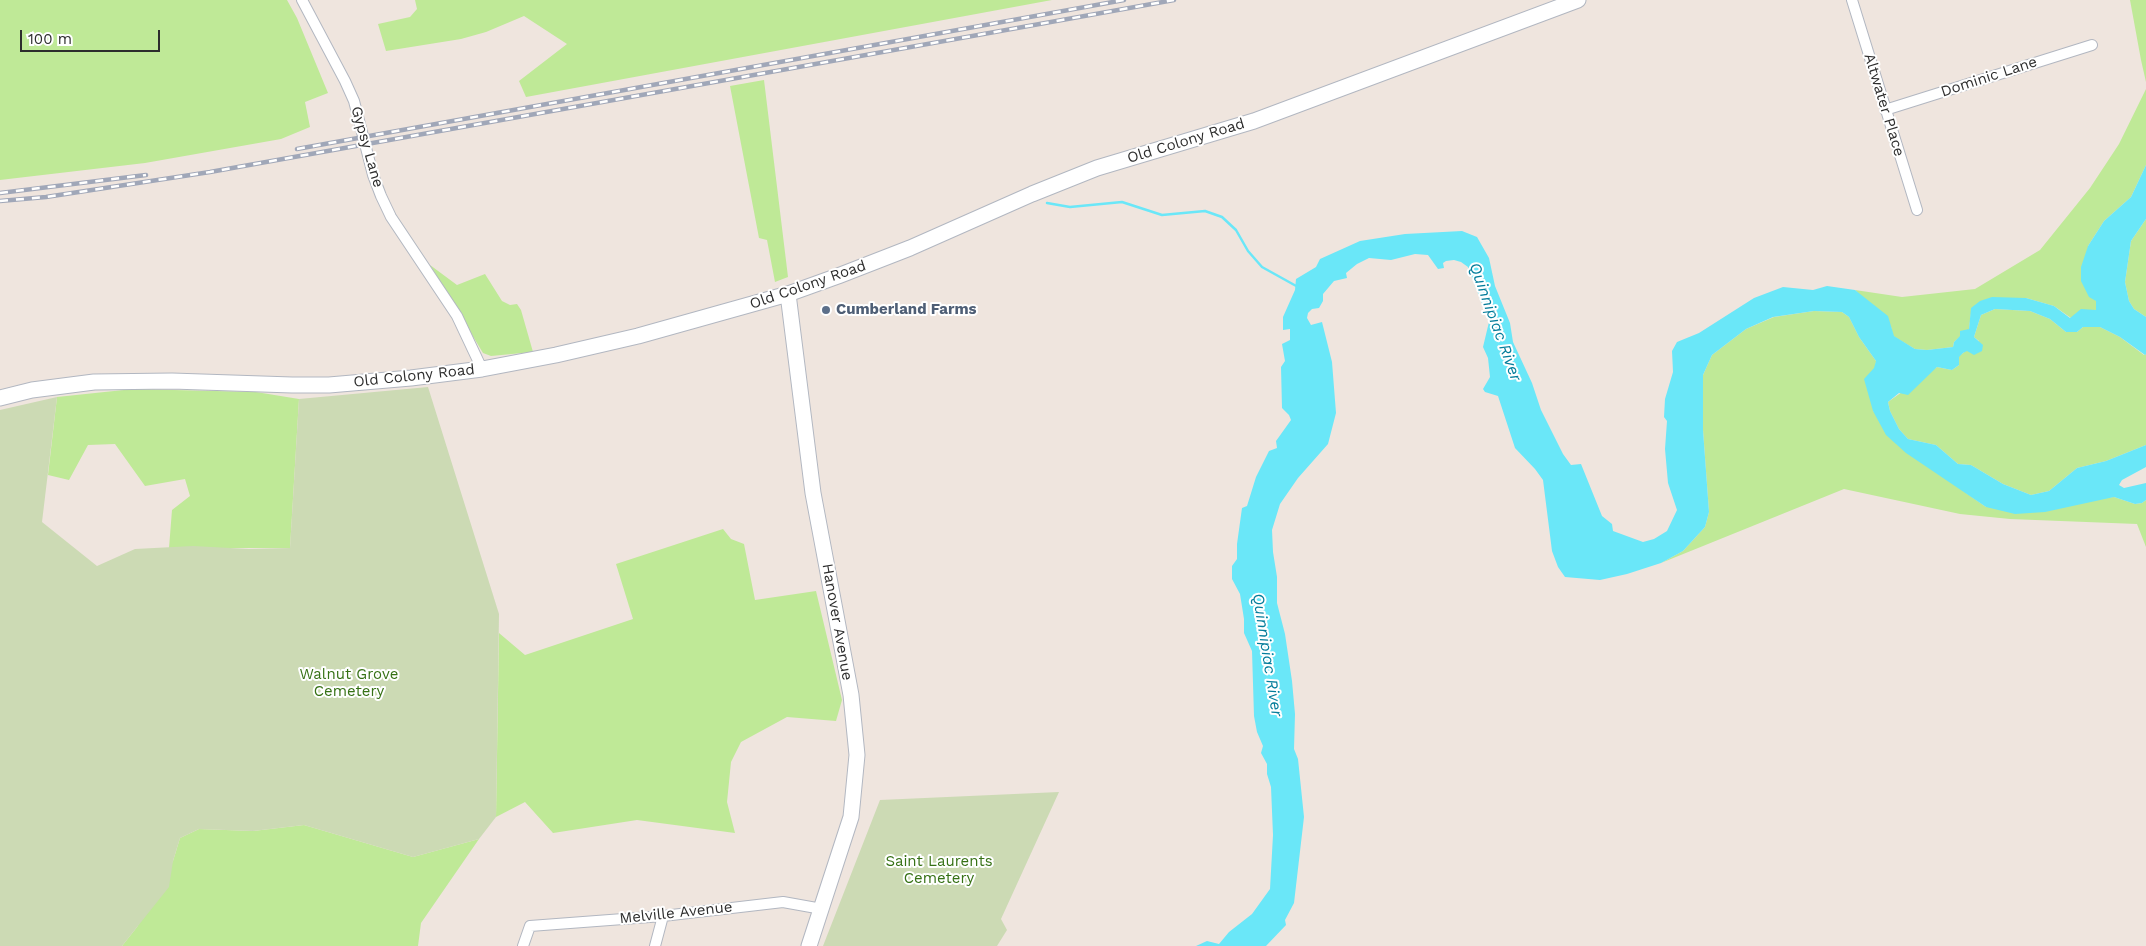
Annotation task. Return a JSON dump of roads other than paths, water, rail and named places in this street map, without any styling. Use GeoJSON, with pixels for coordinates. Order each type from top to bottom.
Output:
{"type":"FeatureCollection","features":[{"type":"Feature","properties":{"kind":"main road","name":"Old Colony Road"},"geometry":{"type":"LineString","coordinates":[[0,398],[61,385],[94,382],[126,381],[258,385],[328,384],[411,378],[482,369],[606,344],[788,294],[914,247],[1032,194],[1083,174],[1254,121],[1578,0]]}},
{"type":"Feature","properties":{"kind":"main road","name":"Hanover Avenue"},"geometry":{"type":"LineString","coordinates":[[788,294],[813,493],[851,695],[857,755],[851,817],[809,946]]}},
{"type":"Feature","properties":{"kind":"street","name":"Gypsy Lane"},"geometry":{"type":"LineString","coordinates":[[302,0],[354,101],[369,161],[381,196],[391,216],[456,316],[482,369]]}},
{"type":"Feature","properties":{"kind":"street","name":"Altwater Place"},"geometry":{"type":"LineString","coordinates":[[1852,0],[1917,210]]}},
{"type":"Feature","properties":{"kind":"street","name":"Dominic Lane"},"geometry":{"type":"LineString","coordinates":[[1885,110],[2092,44]]}},
{"type":"Feature","properties":{"kind":"street","name":"Melville Avenue"},"geometry":{"type":"LineString","coordinates":[[524,946],[530,926],[663,916],[783,902],[822,909]]}},
{"type":"Feature","properties":{"kind":"street"},"geometry":{"type":"LineString","coordinates":[[654,946],[663,916]]}},
{"type":"Feature","properties":{"kind":"water","name":"Quinnipiac River"},"geometry":{"type":"Polygon","coordinates":[[[2146,165],[2146,219],[2131,241],[2125,282],[2129,301],[2134,309],[2146,317],[2145,355],[2120,337],[2100,327],[2083,327],[2077,332],[2066,332],[2050,319],[2030,311],[1995,309],[1981,315],[1974,337],[1983,345],[1982,351],[1974,355],[1967,351],[1963,353],[1959,357],[1959,365],[1952,370],[1937,367],[1908,395],[1899,393],[1888,402],[1890,411],[1899,429],[1908,439],[1936,445],[1958,464],[1971,465],[2003,484],[2031,495],[2049,491],[2077,468],[2106,461],[2146,445],[2146,467],[2122,480],[2119,485],[2124,488],[2146,483],[2146,500],[2135,504],[2114,497],[2045,512],[2015,514],[1986,507],[1906,453],[1886,435],[1873,411],[1864,379],[1874,368],[1876,361],[1859,337],[1849,317],[1842,312],[1814,311],[1773,317],[1746,329],[1712,355],[1703,375],[1703,430],[1709,512],[1705,527],[1683,551],[1661,563],[1600,580],[1565,577],[1558,567],[1552,551],[1543,480],[1515,448],[1498,396],[1485,392],[1483,389],[1490,377],[1488,358],[1483,347],[1489,322],[1468,267],[1454,260],[1446,261],[1443,263],[1444,268],[1438,269],[1428,255],[1415,254],[1391,260],[1369,258],[1357,264],[1346,273],[1347,278],[1334,281],[1323,294],[1323,301],[1319,308],[1312,309],[1308,313],[1307,318],[1311,325],[1322,322],[1332,362],[1336,413],[1328,444],[1298,478],[1280,504],[1272,530],[1277,577],[1277,603],[1285,634],[1292,681],[1295,714],[1294,749],[1298,759],[1304,817],[1294,903],[1285,920],[1286,925],[1266,946],[1196,946],[1207,941],[1219,944],[1229,932],[1252,914],[1270,889],[1273,835],[1271,787],[1267,774],[1267,764],[1261,753],[1263,746],[1257,732],[1254,716],[1252,651],[1244,633],[1240,594],[1232,579],[1232,566],[1237,559],[1242,508],[1247,506],[1256,477],[1269,451],[1277,448],[1276,441],[1291,420],[1282,408],[1281,367],[1285,361],[1282,344],[1290,340],[1290,329],[1283,330],[1283,317],[1295,290],[1296,279],[1316,267],[1320,259],[1360,241],[1405,234],[1462,231],[1477,237],[1489,258],[1495,286],[1510,323],[1513,342],[1532,383],[1541,410],[1563,454],[1571,465],[1581,464],[1602,516],[1612,524],[1613,531],[1643,542],[1654,539],[1667,531],[1677,510],[1668,483],[1665,449],[1667,421],[1664,417],[1665,399],[1673,372],[1672,351],[1677,342],[1699,333],[1754,298],[1783,287],[1813,290],[1827,286],[1855,290],[1888,316],[1894,336],[1915,349],[1927,350],[1953,347],[1954,342],[1960,336],[1960,331],[1969,329],[1971,308],[1980,301],[1992,297],[2026,298],[2054,306],[2070,318],[2081,309],[2096,310],[2096,301],[2089,297],[2081,281],[2081,267],[2088,246],[2104,221],[2131,197],[2146,165]]]}},
{"type":"Feature","properties":{"kind":"waterway"},"geometry":{"type":"LineString","coordinates":[[1047,203],[1070,207],[1122,202],[1162,215],[1205,211],[1222,217],[1236,230],[1248,251],[1262,267],[1298,287]]}},
{"type":"Feature","properties":{"kind":"railway"},"geometry":{"type":"LineString","coordinates":[[297,149],[1124,0]]}},
{"type":"Feature","properties":{"kind":"railway"},"geometry":{"type":"LineString","coordinates":[[0,201],[46,197],[210,172],[1174,0]]}},
{"type":"Feature","properties":{"kind":"railway"},"geometry":{"type":"LineString","coordinates":[[0,193],[146,175]]}},
{"type":"Feature","properties":{"kind":"place","name":"Cumberland Farms"},"geometry":{"type":"Point","coordinates":[826,310]}},
{"type":"Feature","properties":{"kind":"park label","name":"Walnut Grove Cemetery"},"geometry":{"type":"Point","coordinates":[349,684]}},
{"type":"Feature","properties":{"kind":"park label","name":"Saint Laurents Cemetery"},"geometry":{"type":"Point","coordinates":[939,870]}}]}
